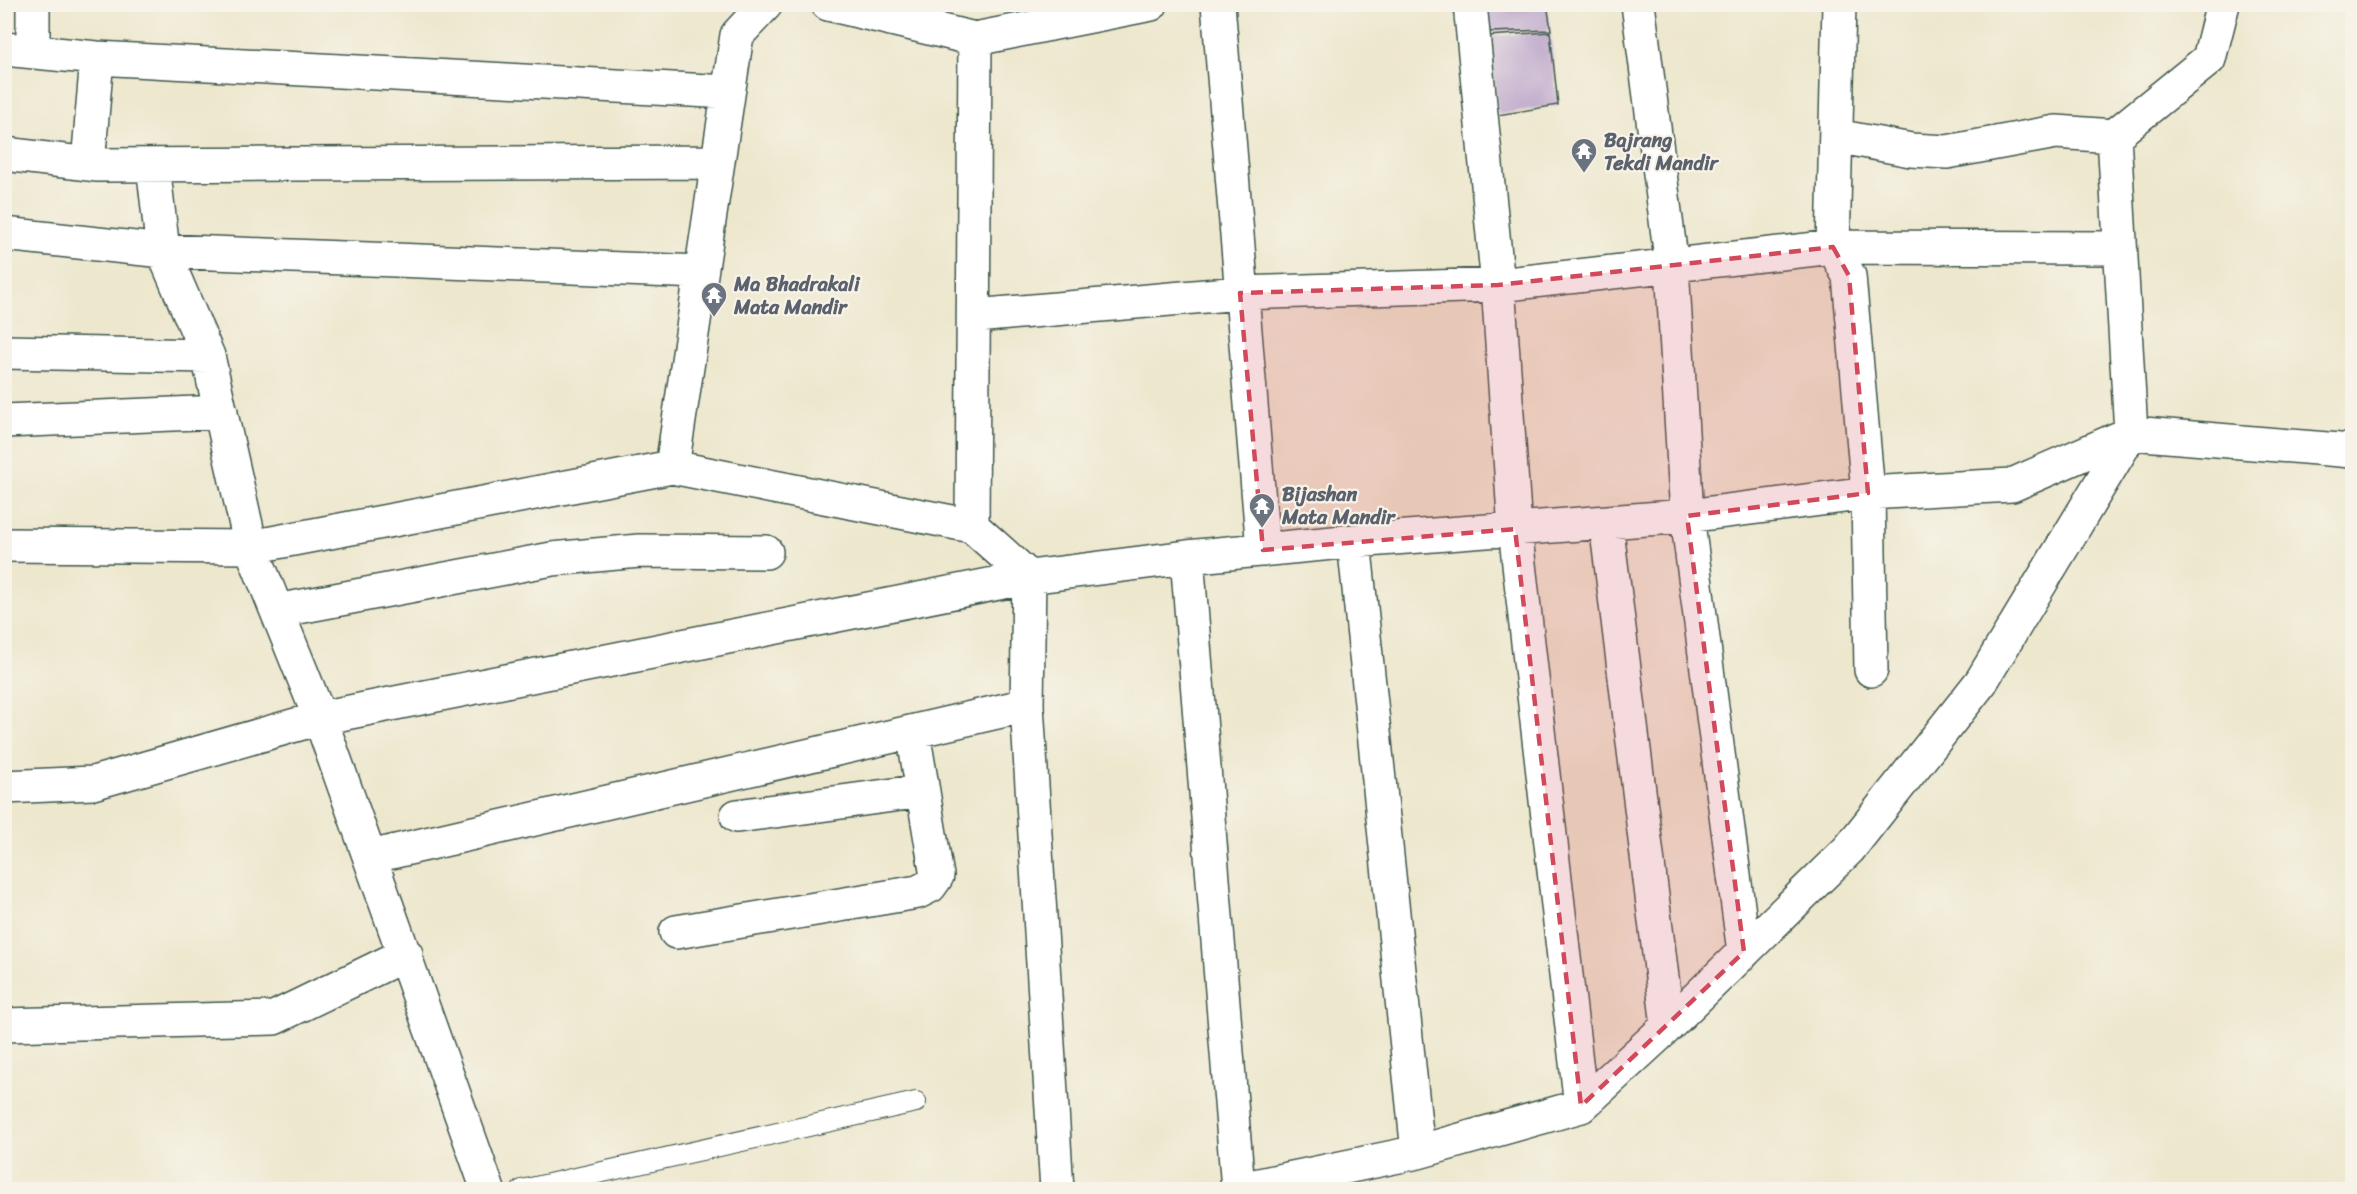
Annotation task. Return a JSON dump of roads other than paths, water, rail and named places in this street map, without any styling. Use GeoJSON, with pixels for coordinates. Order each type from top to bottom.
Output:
{"type":"FeatureCollection","features":[{"type":"Feature","properties":{"kind":"street"},"geometry":{"type":"LineString","coordinates":[[33,4],[19,50],[97,58],[728,92]]}},
{"type":"Feature","properties":{"kind":"street"},"geometry":{"type":"LineString","coordinates":[[672,467],[737,35],[766,4]]}},
{"type":"Feature","properties":{"kind":"street"},"geometry":{"type":"LineString","coordinates":[[828,4],[975,39],[1151,4]]}},
{"type":"Feature","properties":{"kind":"street"},"geometry":{"type":"LineString","coordinates":[[1218,4],[1240,293],[1263,550]]}},
{"type":"Feature","properties":{"kind":"street"},"geometry":{"type":"LineString","coordinates":[[1470,4],[1498,285],[1515,529],[1581,1106]]}},
{"type":"Feature","properties":{"kind":"street"},"geometry":{"type":"LineString","coordinates":[[1638,4],[1671,267],[1687,516],[1744,952]]}},
{"type":"Feature","properties":{"kind":"street"},"geometry":{"type":"LineString","coordinates":[[1839,4],[1833,247],[1849,276],[1868,494],[1871,670]]}},
{"type":"Feature","properties":{"kind":"street"},"geometry":{"type":"LineString","coordinates":[[1836,136],[1911,150],[1947,152],[2056,132],[2114,136],[2209,59],[2223,4]]}},
{"type":"Feature","properties":{"kind":"street"},"geometry":{"type":"LineString","coordinates":[[972,526],[975,39]]}},
{"type":"Feature","properties":{"kind":"street"},"geometry":{"type":"LineString","coordinates":[[88,164],[97,58]]}},
{"type":"Feature","properties":{"kind":"street"},"geometry":{"type":"LineString","coordinates":[[1187,557],[1237,1189],[1418,1152],[1581,1106],[1668,1026],[1849,849],[1981,682],[2131,432],[2114,136]]}},
{"type":"Feature","properties":{"kind":"street"},"geometry":{"type":"LineString","coordinates":[[4,154],[88,164],[153,165],[718,162]]}},
{"type":"Feature","properties":{"kind":"street"},"geometry":{"type":"LineString","coordinates":[[153,165],[163,251],[208,356],[251,547],[320,718],[406,954],[488,1190]]}},
{"type":"Feature","properties":{"kind":"street"},"geometry":{"type":"LineString","coordinates":[[4,234],[163,251],[701,272]]}},
{"type":"Feature","properties":{"kind":"street"},"geometry":{"type":"LineString","coordinates":[[975,316],[1240,293],[1498,285],[1833,247],[2120,248]]}},
{"type":"Feature","properties":{"kind":"street"},"geometry":{"type":"LineString","coordinates":[[4,352],[208,356]]}},
{"type":"Feature","properties":{"kind":"street"},"geometry":{"type":"LineString","coordinates":[[4,421],[221,412]]}},
{"type":"Feature","properties":{"kind":"street"},"geometry":{"type":"LineString","coordinates":[[4,787],[93,783],[320,718],[1029,577],[1187,557],[1354,541],[1606,523],[1687,516],[1868,494],[2012,485],[2131,432],[2352,451]]}},
{"type":"Feature","properties":{"kind":"street"},"geometry":{"type":"LineString","coordinates":[[4,545],[251,547],[672,467],[972,526],[1029,577],[1027,705],[1057,1190]]}},
{"type":"Feature","properties":{"kind":"street"},"geometry":{"type":"LineString","coordinates":[[1606,523],[1668,1026]]}},
{"type":"Feature","properties":{"kind":"street"},"geometry":{"type":"LineString","coordinates":[[1354,541],[1418,1152]]}},
{"type":"Feature","properties":{"kind":"street"},"geometry":{"type":"LineString","coordinates":[[277,611],[552,559],[639,550],[766,552]]}},
{"type":"Feature","properties":{"kind":"street"},"geometry":{"type":"LineString","coordinates":[[370,856],[1027,705]]}},
{"type":"Feature","properties":{"kind":"street"},"geometry":{"type":"LineString","coordinates":[[676,932],[918,892],[930,886],[937,876],[913,732]]}},
{"type":"Feature","properties":{"kind":"street"},"geometry":{"type":"LineString","coordinates":[[737,816],[923,791]]}},
{"type":"Feature","properties":{"kind":"street"},"geometry":{"type":"LineString","coordinates":[[4,1025],[274,1018],[406,954]]}},
{"type":"Feature","properties":{"kind":"lane"},"geometry":{"type":"LineString","coordinates":[[522,1190],[916,1102]]}},
{"type":"Feature","properties":{"kind":"place","name":"Bajrang Tekdi Mandir"},"geometry":{"type":"Point","coordinates":[1584,174]}},
{"type":"Feature","properties":{"kind":"place","name":"Ma Bhadrakali Mata Mandir"},"geometry":{"type":"Point","coordinates":[714,318]}},
{"type":"Feature","properties":{"kind":"place","name":"Bijashan Mata Mandir"},"geometry":{"type":"Point","coordinates":[1262,529]}}]}
